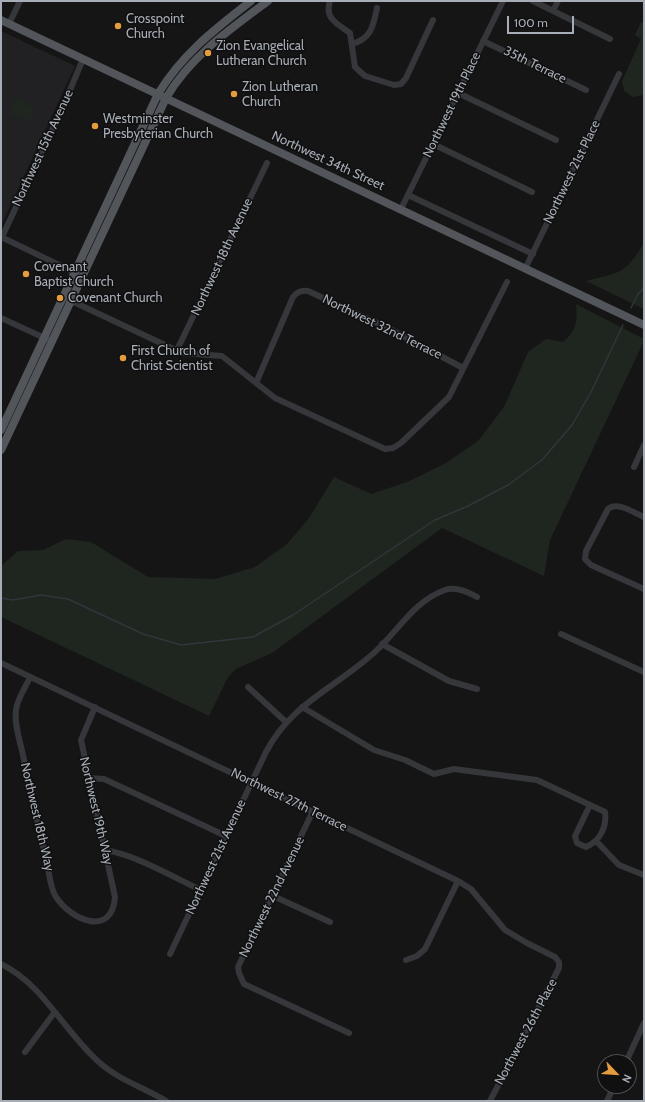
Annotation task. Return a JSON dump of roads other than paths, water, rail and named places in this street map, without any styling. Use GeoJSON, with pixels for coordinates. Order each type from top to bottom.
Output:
{"type":"FeatureCollection","features":[{"type":"Feature","properties":{"kind":"main road"},"geometry":{"type":"LineString","coordinates":[[1,450],[67,298],[162,96],[199,55],[254,3],[268,1]]}},
{"type":"Feature","properties":{"kind":"main road","name":"Northwest 34th Street"},"geometry":{"type":"LineString","coordinates":[[1,20],[644,325]]}},
{"type":"Feature","properties":{"kind":"main road"},"geometry":{"type":"LineString","coordinates":[[1,430],[48,340]]}},
{"type":"Feature","properties":{"kind":"street"},"geometry":{"type":"LineString","coordinates":[[9,24],[20,1]]}},
{"type":"Feature","properties":{"kind":"street"},"geometry":{"type":"LineString","coordinates":[[330,1],[328,8],[329,16],[333,22],[350,33],[355,67],[365,76],[394,85],[401,84],[406,78],[433,20]]}},
{"type":"Feature","properties":{"kind":"street","name":"Northwest 19th Place"},"geometry":{"type":"LineString","coordinates":[[401,209],[503,1]]}},
{"type":"Feature","properties":{"kind":"street"},"geometry":{"type":"LineString","coordinates":[[533,1],[610,39]]}},
{"type":"Feature","properties":{"kind":"street"},"geometry":{"type":"LineString","coordinates":[[553,11],[558,1]]}},
{"type":"Feature","properties":{"kind":"street"},"geometry":{"type":"LineString","coordinates":[[352,44],[362,40],[368,35],[373,26],[377,8]]}},
{"type":"Feature","properties":{"kind":"street","name":"35th Terrace"},"geometry":{"type":"LineString","coordinates":[[483,40],[586,90]]}},
{"type":"Feature","properties":{"kind":"street","name":"Northwest 15th Avenue"},"geometry":{"type":"LineString","coordinates":[[1,237],[65,102],[83,59]]}},
{"type":"Feature","properties":{"kind":"street","name":"Northwest 21st Place"},"geometry":{"type":"LineString","coordinates":[[525,269],[619,74]]}},
{"type":"Feature","properties":{"kind":"street"},"geometry":{"type":"LineString","coordinates":[[458,93],[556,140]]}},
{"type":"Feature","properties":{"kind":"street"},"geometry":{"type":"LineString","coordinates":[[433,144],[532,192]]}},
{"type":"Feature","properties":{"kind":"street","name":"Northwest 18th Avenue"},"geometry":{"type":"LineString","coordinates":[[177,350],[266,163]]}},
{"type":"Feature","properties":{"kind":"street"},"geometry":{"type":"LineString","coordinates":[[408,195],[533,254]]}},
{"type":"Feature","properties":{"kind":"street"},"geometry":{"type":"LineString","coordinates":[[1,237],[78,274]]}},
{"type":"Feature","properties":{"kind":"street"},"geometry":{"type":"LineString","coordinates":[[67,298],[182,353],[222,356],[275,398],[384,449],[393,448],[401,443],[449,396],[507,282]]}},
{"type":"Feature","properties":{"kind":"street","name":"Northwest 32nd Terrace"},"geometry":{"type":"LineString","coordinates":[[256,383],[293,297],[299,291],[306,290],[388,328],[463,368]]}},
{"type":"Feature","properties":{"kind":"street"},"geometry":{"type":"LineString","coordinates":[[1,318],[48,340]]}},
{"type":"Feature","properties":{"kind":"street"},"geometry":{"type":"LineString","coordinates":[[634,467],[644,445]]}},
{"type":"Feature","properties":{"kind":"street"},"geometry":{"type":"LineString","coordinates":[[644,517],[614,506],[608,509],[586,551],[586,559],[591,565],[644,589]]}},
{"type":"Feature","properties":{"kind":"street","name":"Northwest 21st Avenue"},"geometry":{"type":"LineString","coordinates":[[170,954],[272,741],[286,722],[302,706],[369,658],[400,624],[435,595],[447,589],[462,590],[477,597]]}},
{"type":"Feature","properties":{"kind":"street"},"geometry":{"type":"LineString","coordinates":[[561,634],[644,672]]}},
{"type":"Feature","properties":{"kind":"street"},"geometry":{"type":"LineString","coordinates":[[382,644],[449,681],[477,689]]}},
{"type":"Feature","properties":{"kind":"street","name":"Northwest 27th Terrace"},"geometry":{"type":"LineString","coordinates":[[1,662],[458,881],[472,889],[505,930],[552,955],[559,962]]}},
{"type":"Feature","properties":{"kind":"street","name":"Northwest 18th Way"},"geometry":{"type":"LineString","coordinates":[[30,677],[17,705],[17,725],[35,815],[55,896],[66,909],[88,920],[96,922],[110,916]]}},
{"type":"Feature","properties":{"kind":"street"},"geometry":{"type":"LineString","coordinates":[[248,688],[286,722]]}},
{"type":"Feature","properties":{"kind":"street"},"geometry":{"type":"LineString","coordinates":[[302,706],[374,750],[405,760],[434,774],[454,769],[537,780],[605,812],[606,822],[596,842],[586,846],[577,843],[575,836],[590,805]]}},
{"type":"Feature","properties":{"kind":"street","name":"Northwest 19th Way"},"geometry":{"type":"LineString","coordinates":[[95,707],[81,740],[116,897],[115,907],[110,916]]}},
{"type":"Feature","properties":{"kind":"street"},"geometry":{"type":"LineString","coordinates":[[89,778],[104,779],[226,836]]}},
{"type":"Feature","properties":{"kind":"street","name":"Northwest 22nd Avenue"},"geometry":{"type":"LineString","coordinates":[[313,812],[238,967],[244,984],[349,1033]]}},
{"type":"Feature","properties":{"kind":"street"},"geometry":{"type":"LineString","coordinates":[[596,842],[619,865],[644,875]]}},
{"type":"Feature","properties":{"kind":"street"},"geometry":{"type":"LineString","coordinates":[[105,851],[113,851],[128,856],[201,890]]}},
{"type":"Feature","properties":{"kind":"street"},"geometry":{"type":"LineString","coordinates":[[406,960],[417,956],[425,949],[458,881]]}},
{"type":"Feature","properties":{"kind":"street"},"geometry":{"type":"LineString","coordinates":[[273,896],[330,922]]}},
{"type":"Feature","properties":{"kind":"street","name":"Northwest 26th Place"},"geometry":{"type":"LineString","coordinates":[[490,1101],[546,995],[559,968],[559,962]]}},
{"type":"Feature","properties":{"kind":"street"},"geometry":{"type":"LineString","coordinates":[[1,964],[25,980],[40,994],[54,1013],[88,1052],[101,1064],[166,1101]]}},
{"type":"Feature","properties":{"kind":"street"},"geometry":{"type":"LineString","coordinates":[[25,1052],[54,1013]]}},
{"type":"Feature","properties":{"kind":"street"},"geometry":{"type":"LineString","coordinates":[[630,1054],[644,1024]]}},
{"type":"Feature","properties":{"kind":"waterway"},"geometry":{"type":"LineString","coordinates":[[631,308],[638,294],[644,288]]}},
{"type":"Feature","properties":{"kind":"waterway"},"geometry":{"type":"LineString","coordinates":[[1,598],[13,600],[41,595],[68,599],[143,634],[181,645],[253,637],[293,615],[435,520],[468,506],[508,485],[542,460],[572,425],[591,392],[623,325]]}},
{"type":"Feature","properties":{"kind":"place","name":"Crosspoint Church"},"geometry":{"type":"Point","coordinates":[118,26]}},
{"type":"Feature","properties":{"kind":"place","name":"Zion Evangelical Lutheran Church"},"geometry":{"type":"Point","coordinates":[208,53]}},
{"type":"Feature","properties":{"kind":"place","name":"Zion Lutheran Church"},"geometry":{"type":"Point","coordinates":[234,94]}},
{"type":"Feature","properties":{"kind":"place","name":"Westminster Presbyterian Church"},"geometry":{"type":"Point","coordinates":[95,126]}},
{"type":"Feature","properties":{"kind":"place","name":"Covenant Baptist Church"},"geometry":{"type":"Point","coordinates":[26,274]}},
{"type":"Feature","properties":{"kind":"place","name":"Covenant Church"},"geometry":{"type":"Point","coordinates":[60,298]}},
{"type":"Feature","properties":{"kind":"place","name":"First Church of Christ Scientist"},"geometry":{"type":"Point","coordinates":[123,358]}}]}
